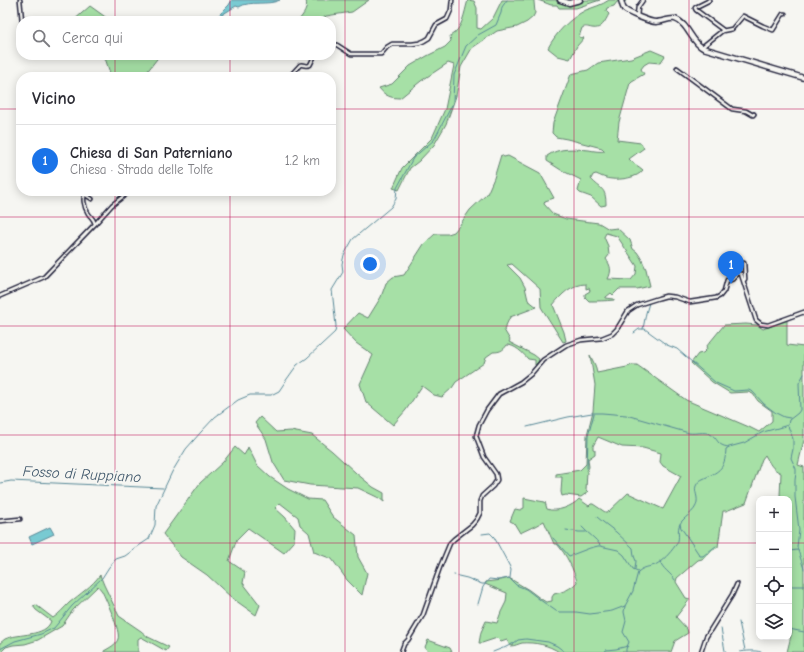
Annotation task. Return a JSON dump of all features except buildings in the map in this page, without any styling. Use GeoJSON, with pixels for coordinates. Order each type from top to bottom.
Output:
{"type":"FeatureCollection","features":[{"type":"Feature","properties":{"kind":"main road"},"geometry":{"type":"LineString","coordinates":[[560,0],[568,3],[580,0]]}},
{"type":"Feature","properties":{"kind":"main road"},"geometry":{"type":"LineString","coordinates":[[621,0],[622,6],[625,10],[637,16],[655,22],[671,19],[678,20],[683,24],[697,44],[702,47],[804,78]]}},
{"type":"Feature","properties":{"kind":"street"},"geometry":{"type":"LineString","coordinates":[[20,0],[22,16]]}},
{"type":"Feature","properties":{"kind":"street"},"geometry":{"type":"LineString","coordinates":[[336,45],[351,54],[381,54],[392,44],[419,43],[429,38],[436,25],[447,20],[451,10],[452,0]]}},
{"type":"Feature","properties":{"kind":"street"},"geometry":{"type":"LineString","coordinates":[[637,16],[638,7],[644,0]]}},
{"type":"Feature","properties":{"kind":"street"},"geometry":{"type":"LineString","coordinates":[[709,0],[695,8],[723,30]]}},
{"type":"Feature","properties":{"kind":"street"},"geometry":{"type":"LineString","coordinates":[[702,47],[723,30],[732,29],[743,16],[773,30],[783,14],[785,14]]}},
{"type":"Feature","properties":{"kind":"street"},"geometry":{"type":"LineString","coordinates":[[294,72],[302,64],[308,66],[310,65],[312,60]]}},
{"type":"Feature","properties":{"kind":"street"},"geometry":{"type":"LineString","coordinates":[[677,68],[732,109],[754,114]]}},
{"type":"Feature","properties":{"kind":"street"},"geometry":{"type":"LineString","coordinates":[[83,196],[85,208],[95,224]]}},
{"type":"Feature","properties":{"kind":"street"},"geometry":{"type":"LineString","coordinates":[[89,196],[92,199]]}},
{"type":"Feature","properties":{"kind":"street"},"geometry":{"type":"LineString","coordinates":[[0,296],[44,277],[112,205],[124,196]]}},
{"type":"Feature","properties":{"kind":"street"},"geometry":{"type":"LineString","coordinates":[[743,280],[745,279],[744,263]]}},
{"type":"Feature","properties":{"kind":"street"},"geometry":{"type":"LineString","coordinates":[[401,652],[404,644],[423,615],[450,543],[472,525],[480,513],[481,497],[494,486],[497,480],[496,474],[484,457],[476,436],[479,425],[487,410],[499,394],[521,382],[548,356],[566,346],[581,340],[602,338],[612,334],[617,329],[628,311],[637,305],[666,296],[675,297],[690,302],[716,298],[724,291],[727,280],[734,279],[737,273],[741,274],[756,320],[761,324],[768,325],[804,312]]}},
{"type":"Feature","properties":{"kind":"street"},"geometry":{"type":"LineString","coordinates":[[0,522],[20,519]]}},
{"type":"Feature","properties":{"kind":"street"},"geometry":{"type":"LineString","coordinates":[[701,652],[706,637],[732,595],[737,584]]}},
{"type":"Feature","properties":{"kind":"green space"},"geometry":{"type":"Polygon","coordinates":[[[306,0],[369,0],[352,12],[326,16],[302,16],[306,6],[306,0]]]}},
{"type":"Feature","properties":{"kind":"green space"},"geometry":{"type":"Polygon","coordinates":[[[468,0],[474,1],[477,8],[477,28],[481,29],[493,18],[502,0],[534,0],[535,13],[527,22],[517,27],[497,31],[472,48],[461,67],[456,96],[446,124],[434,145],[410,168],[399,190],[393,188],[402,168],[432,138],[445,109],[454,65],[448,63],[421,81],[400,98],[388,96],[379,88],[392,84],[410,66],[445,47],[451,41],[450,36],[458,29],[460,25],[468,0]]]}},
{"type":"Feature","properties":{"kind":"green space"},"geometry":{"type":"Polygon","coordinates":[[[538,0],[600,0],[576,8],[559,8],[557,5],[551,5],[538,0]]]}},
{"type":"Feature","properties":{"kind":"green space"},"geometry":{"type":"Polygon","coordinates":[[[609,0],[626,0],[625,2],[617,2],[614,6],[607,8],[606,11],[609,14],[598,28],[582,28],[579,37],[584,38],[577,46],[570,59],[558,56],[548,48],[559,31],[574,17],[609,0]]]}},
{"type":"Feature","properties":{"kind":"green space"},"geometry":{"type":"Polygon","coordinates":[[[90,6],[104,16],[79,16],[90,6]]]}},
{"type":"Feature","properties":{"kind":"green space"},"geometry":{"type":"Polygon","coordinates":[[[651,50],[665,56],[660,63],[649,62],[644,65],[641,69],[644,74],[630,83],[619,122],[617,140],[641,143],[644,148],[629,159],[643,170],[641,173],[633,177],[624,179],[610,179],[596,174],[593,175],[591,179],[602,189],[605,195],[606,205],[601,206],[591,197],[578,191],[581,180],[547,161],[547,156],[557,151],[567,149],[605,151],[602,148],[556,137],[552,133],[553,123],[571,74],[588,70],[598,63],[631,58],[651,50]]]}},
{"type":"Feature","properties":{"kind":"green space"},"geometry":{"type":"Polygon","coordinates":[[[106,60],[156,60],[147,72],[110,72],[106,60]]]}},
{"type":"Feature","properties":{"kind":"green space"},"geometry":{"type":"Polygon","coordinates":[[[501,155],[504,157],[508,156],[540,173],[554,198],[545,201],[544,204],[553,214],[566,219],[599,223],[609,229],[617,228],[630,240],[633,249],[641,258],[646,269],[650,286],[637,289],[619,289],[613,295],[611,293],[606,297],[614,300],[602,301],[589,301],[585,297],[585,294],[590,291],[589,288],[586,289],[586,284],[581,284],[571,288],[553,305],[564,332],[566,341],[563,342],[541,307],[540,289],[512,264],[507,265],[520,278],[525,287],[528,300],[537,307],[510,317],[504,330],[510,340],[509,342],[534,355],[539,359],[538,362],[535,365],[535,360],[528,359],[516,348],[507,345],[502,350],[493,352],[486,357],[484,363],[456,382],[442,397],[434,395],[422,386],[406,410],[393,425],[366,402],[360,384],[373,355],[356,343],[343,329],[358,313],[368,318],[381,297],[386,283],[393,277],[404,275],[424,244],[435,234],[448,234],[454,232],[470,210],[487,194],[501,155]],[[606,233],[604,237],[608,246],[609,255],[606,259],[610,269],[608,279],[631,280],[636,274],[637,266],[617,236],[606,233]]]}},
{"type":"Feature","properties":{"kind":"green space"},"geometry":{"type":"Polygon","coordinates":[[[787,320],[787,345],[804,347],[804,440],[798,465],[804,467],[804,652],[787,652],[790,640],[792,640],[792,496],[780,496],[781,473],[773,468],[765,455],[762,459],[746,503],[723,511],[718,547],[702,559],[698,560],[677,578],[676,582],[686,598],[690,599],[676,617],[687,629],[688,633],[675,641],[671,652],[559,652],[546,646],[532,643],[522,643],[510,646],[507,640],[501,642],[497,638],[479,643],[481,632],[486,621],[497,623],[506,602],[507,593],[485,584],[486,582],[509,578],[546,602],[552,601],[554,594],[567,590],[577,582],[574,572],[564,552],[557,544],[554,544],[544,521],[520,533],[514,523],[510,521],[515,509],[520,510],[524,508],[524,498],[545,502],[547,509],[551,510],[569,506],[579,499],[589,506],[593,504],[605,512],[608,512],[628,493],[663,509],[681,476],[663,466],[660,462],[661,453],[643,448],[622,447],[598,437],[593,446],[595,454],[588,459],[589,467],[587,471],[586,490],[588,492],[581,497],[566,495],[562,496],[562,477],[556,477],[556,474],[580,470],[586,464],[587,435],[593,411],[595,385],[590,355],[597,373],[637,365],[686,400],[759,432],[772,421],[772,411],[758,401],[753,394],[748,392],[730,393],[712,382],[691,363],[698,354],[703,353],[707,349],[706,347],[724,325],[757,325],[763,329],[787,320]]]}},
{"type":"Feature","properties":{"kind":"green space"},"geometry":{"type":"Polygon","coordinates":[[[260,417],[276,432],[291,431],[312,435],[373,487],[384,493],[384,502],[358,488],[310,485],[284,480],[273,462],[266,439],[255,423],[260,417]]]}},
{"type":"Feature","properties":{"kind":"green space"},"geometry":{"type":"Polygon","coordinates":[[[235,447],[244,455],[248,447],[257,465],[270,477],[288,489],[308,499],[322,500],[333,517],[356,535],[358,557],[367,573],[362,595],[347,580],[332,559],[314,552],[309,533],[300,525],[298,517],[280,503],[275,508],[295,529],[294,542],[284,553],[248,528],[237,539],[229,561],[245,572],[243,583],[260,605],[256,615],[232,598],[207,575],[181,557],[163,534],[200,483],[223,462],[235,447]]]}},
{"type":"Feature","properties":{"kind":"green space"},"geometry":{"type":"Polygon","coordinates":[[[100,575],[119,616],[148,637],[169,647],[166,651],[141,637],[138,639],[138,652],[104,652],[116,643],[118,635],[110,608],[98,586],[73,610],[62,626],[38,640],[6,647],[0,652],[0,643],[5,639],[38,632],[44,630],[48,626],[51,621],[33,606],[36,605],[53,618],[90,586],[100,575]]]}},
{"type":"Feature","properties":{"kind":"green space"},"geometry":{"type":"Polygon","coordinates":[[[428,640],[450,648],[452,652],[428,652],[425,647],[428,640]]]}},
{"type":"Feature","properties":{"kind":"water"},"geometry":{"type":"Polygon","coordinates":[[[232,0],[280,0],[270,3],[248,4],[239,7],[236,6],[220,16],[219,15],[232,0]]]}},
{"type":"Feature","properties":{"kind":"water"},"geometry":{"type":"Polygon","coordinates":[[[50,527],[54,534],[32,544],[29,537],[50,527]]]}},
{"type":"Feature","properties":{"kind":"waterway"},"geometry":{"type":"LineString","coordinates":[[0,649],[15,641],[41,634],[54,628],[72,606],[102,578],[116,559],[125,556],[149,539],[155,525],[156,506],[172,472],[186,449],[201,432],[215,417],[238,400],[250,395],[271,395],[279,391],[297,365],[307,358],[335,332],[336,326],[332,290],[343,272],[342,264],[344,255],[353,239],[391,207],[396,199],[397,188],[413,158],[434,140],[453,103],[454,75],[466,46],[478,35],[496,25],[502,7],[507,0]]}},
{"type":"Feature","properties":{"kind":"waterway"},"geometry":{"type":"LineString","coordinates":[[643,329],[649,303]]}},
{"type":"Feature","properties":{"kind":"waterway"},"geometry":{"type":"LineString","coordinates":[[634,333],[639,329],[645,329],[667,345],[677,349],[716,383],[734,391],[752,391],[764,404],[776,413],[790,418]]}},
{"type":"Feature","properties":{"kind":"waterway"},"geometry":{"type":"LineString","coordinates":[[626,652],[629,642],[623,632],[626,621],[624,612],[625,606],[633,591],[638,572],[661,561],[677,544],[679,526],[696,506],[697,499],[695,488],[697,484],[722,467],[725,460],[726,449],[744,443],[763,432],[788,425],[789,420],[800,410],[799,383],[804,374]]}},
{"type":"Feature","properties":{"kind":"waterway"},"geometry":{"type":"LineString","coordinates":[[527,427],[592,413],[626,415],[689,433],[708,433],[715,437],[721,445],[728,447]]}},
{"type":"Feature","properties":{"kind":"waterway"},"geometry":{"type":"LineString","coordinates":[[587,468],[588,436],[594,414]]}},
{"type":"Feature","properties":{"kind":"waterway"},"geometry":{"type":"LineString","coordinates":[[788,426],[793,439],[791,458],[796,469],[795,497],[799,530],[797,547],[804,569]]}},
{"type":"Feature","properties":{"kind":"waterway","name":"Fosso di Ruppiano"},"geometry":{"type":"LineString","coordinates":[[0,483],[11,481],[163,488]]}},
{"type":"Feature","properties":{"kind":"waterway"},"geometry":{"type":"LineString","coordinates":[[597,517],[633,548],[636,561],[635,569]]}},
{"type":"Feature","properties":{"kind":"waterway"},"geometry":{"type":"LineString","coordinates":[[680,524],[681,528],[700,556],[703,556],[716,546]]}},
{"type":"Feature","properties":{"kind":"waterway"},"geometry":{"type":"LineString","coordinates":[[582,527],[600,545]]}},
{"type":"Feature","properties":{"kind":"waterway"},"geometry":{"type":"LineString","coordinates":[[566,530],[586,532]]}},
{"type":"Feature","properties":{"kind":"waterway"},"geometry":{"type":"LineString","coordinates":[[482,534],[490,533],[494,537],[510,567],[510,578]]}},
{"type":"Feature","properties":{"kind":"waterway"},"geometry":{"type":"LineString","coordinates":[[553,538],[569,556],[598,546],[618,550],[624,555],[633,569],[638,571]]}},
{"type":"Feature","properties":{"kind":"waterway"},"geometry":{"type":"LineString","coordinates":[[792,551],[798,550]]}},
{"type":"Feature","properties":{"kind":"waterway"},"geometry":{"type":"LineString","coordinates":[[660,561],[675,580]]}},
{"type":"Feature","properties":{"kind":"waterway"},"geometry":{"type":"LineString","coordinates":[[454,575],[485,584]]}},
{"type":"Feature","properties":{"kind":"waterway"},"geometry":{"type":"LineString","coordinates":[[478,604],[483,587],[489,579],[498,580],[509,578],[516,585],[526,589],[559,612],[590,614],[612,611],[625,606]]}},
{"type":"Feature","properties":{"kind":"waterway"},"geometry":{"type":"LineString","coordinates":[[792,586],[804,586]]}},
{"type":"Feature","properties":{"kind":"waterway"},"geometry":{"type":"LineString","coordinates":[[739,622],[745,650]]}},
{"type":"Feature","properties":{"kind":"waterway"},"geometry":{"type":"LineString","coordinates":[[721,628],[726,652]]}},
{"type":"Feature","properties":{"kind":"waterway"},"geometry":{"type":"LineString","coordinates":[[792,630],[804,632]]}},
{"type":"Feature","properties":{"kind":"waterway"},"geometry":{"type":"LineString","coordinates":[[504,648],[518,640],[526,639],[548,642],[565,652]]}},
{"type":"Feature","properties":{"kind":"waterway"},"geometry":{"type":"LineString","coordinates":[[605,652],[606,650],[628,646]]}},
{"type":"Feature","properties":{"kind":"waterway"},"geometry":{"type":"LineString","coordinates":[[493,652],[503,648]]}},
{"type":"Feature","properties":{"kind":"waterway"},"geometry":{"type":"LineString","coordinates":[[740,652],[761,652]]}},
{"type":"Feature","properties":{"kind":"place","name":"Chiesa di San Paterniano"},"geometry":{"type":"Point","coordinates":[731,284]}}]}
